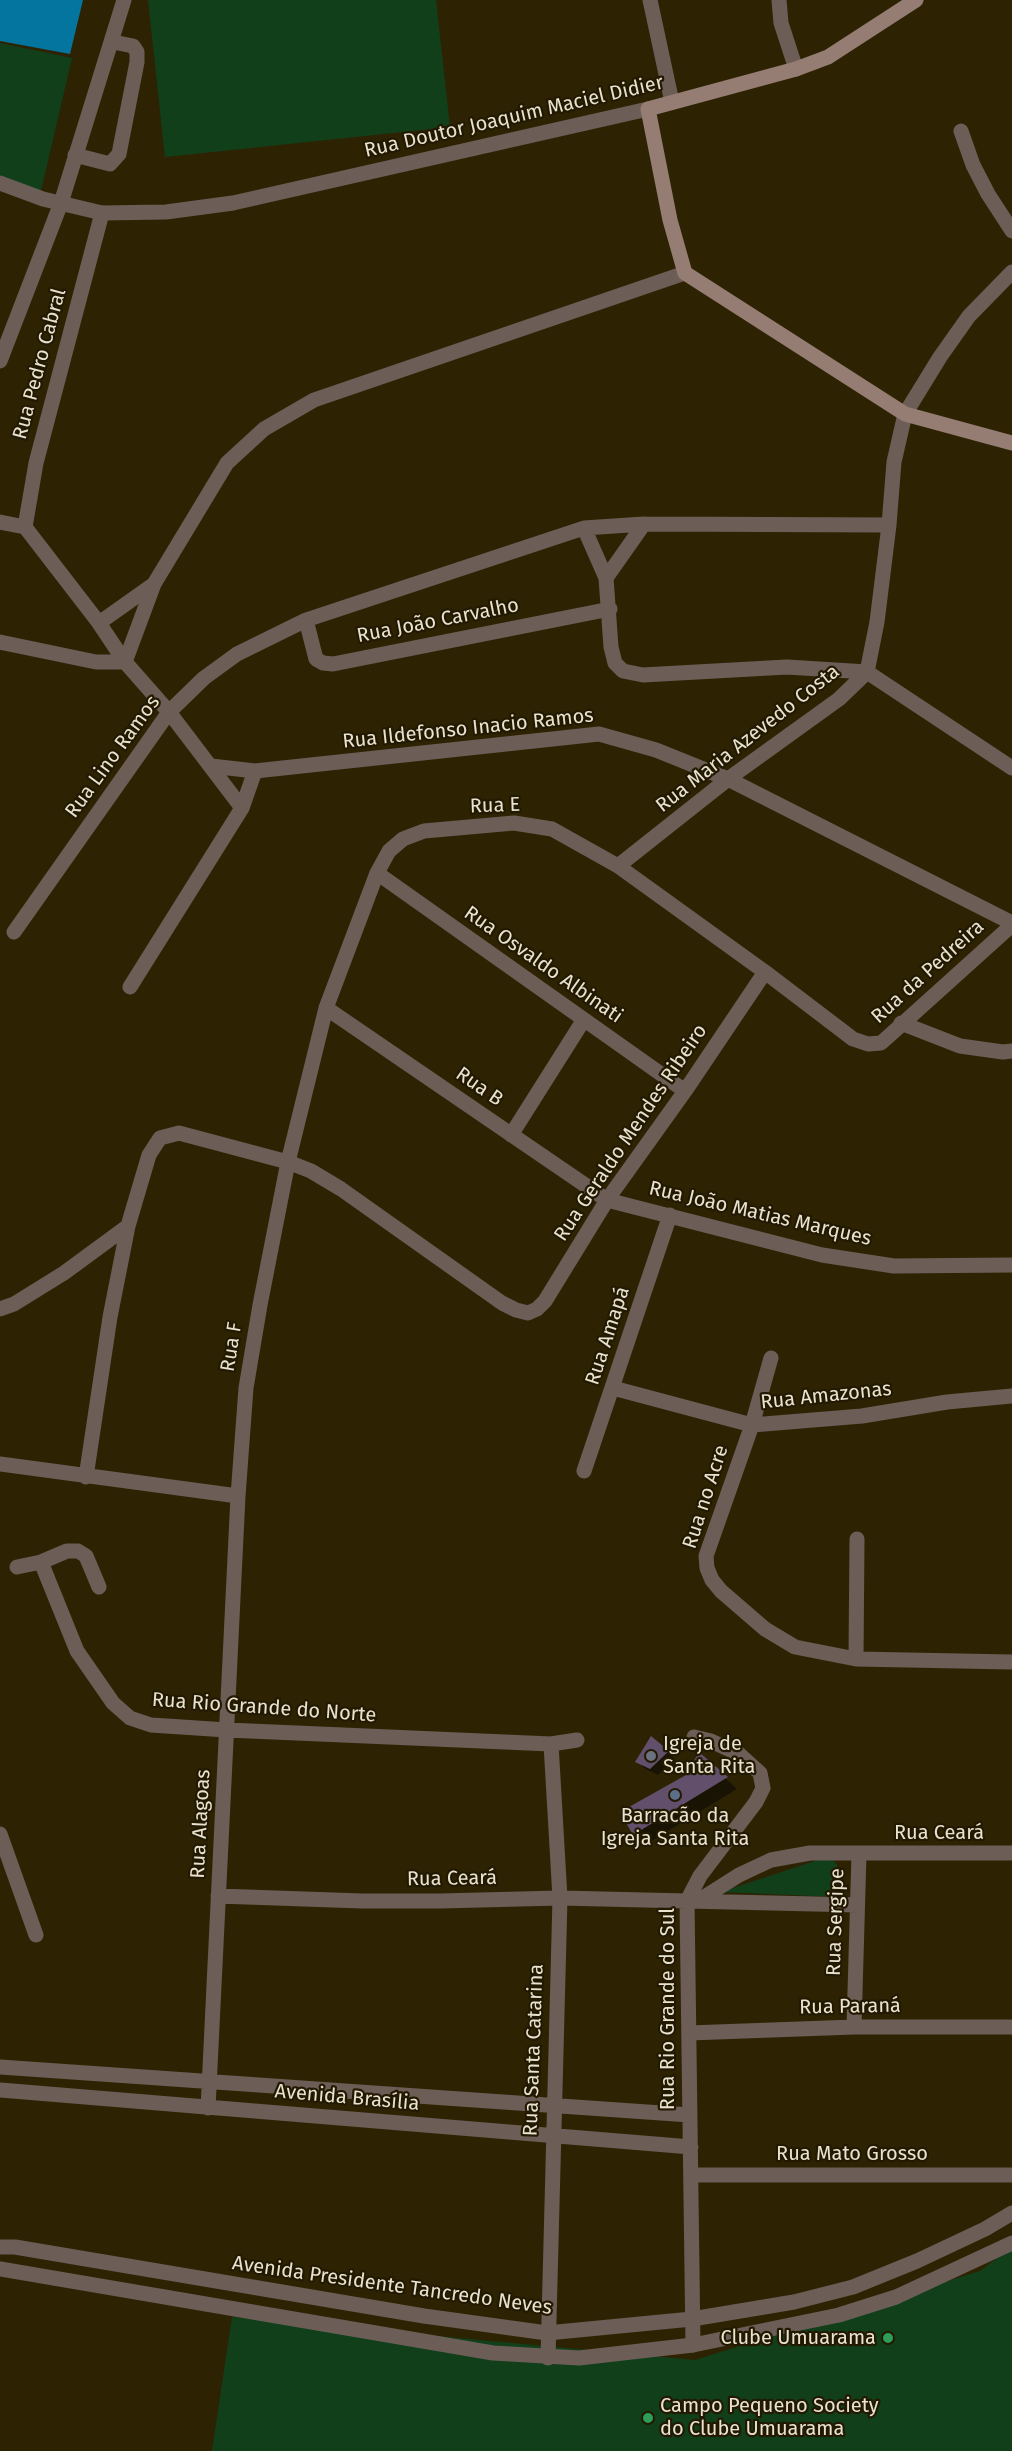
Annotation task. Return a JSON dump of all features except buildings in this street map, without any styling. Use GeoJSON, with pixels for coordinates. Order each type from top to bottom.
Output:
{"type":"FeatureCollection","features":[{"type":"Feature","properties":{"kind":"main road","name":"Rua Doutor Joaquim Maciel Didier"},"geometry":{"type":"LineString","coordinates":[[648,109],[796,69],[828,57],[916,0]]}},
{"type":"Feature","properties":{"kind":"main road"},"geometry":{"type":"LineString","coordinates":[[648,109],[670,220],[685,273],[905,414],[1012,443]]}},
{"type":"Feature","properties":{"kind":"street"},"geometry":{"type":"LineString","coordinates":[[0,361],[61,203],[124,0]]}},
{"type":"Feature","properties":{"kind":"street"},"geometry":{"type":"LineString","coordinates":[[650,0],[672,102]]}},
{"type":"Feature","properties":{"kind":"street"},"geometry":{"type":"LineString","coordinates":[[779,0],[781,23],[796,69]]}},
{"type":"Feature","properties":{"kind":"street"},"geometry":{"type":"LineString","coordinates":[[75,154],[110,164],[119,154],[137,52],[132,46],[112,42]]}},
{"type":"Feature","properties":{"kind":"street","name":"Rua Doutor Joaquim Maciel Didier"},"geometry":{"type":"LineString","coordinates":[[0,183],[61,203],[102,213],[166,212],[234,203],[648,109]]}},
{"type":"Feature","properties":{"kind":"street"},"geometry":{"type":"LineString","coordinates":[[961,131],[973,165],[988,194],[1012,231]]}},
{"type":"Feature","properties":{"kind":"street","name":"Rua Pedro Cabral"},"geometry":{"type":"LineString","coordinates":[[25,526],[39,451],[102,213]]}},
{"type":"Feature","properties":{"kind":"street","name":"Rua Maria Azevedo Costa"},"geometry":{"type":"LineString","coordinates":[[618,866],[728,779],[839,699],[867,672],[877,622],[894,462],[905,414],[940,357],[969,316],[1012,272]]}},
{"type":"Feature","properties":{"kind":"street"},"geometry":{"type":"LineString","coordinates":[[126,662],[154,584],[227,463],[264,429],[315,400],[685,273]]}},
{"type":"Feature","properties":{"kind":"street"},"geometry":{"type":"LineString","coordinates":[[0,522],[25,526],[126,662],[169,712],[242,808]]}},
{"type":"Feature","properties":{"kind":"street"},"geometry":{"type":"LineString","coordinates":[[606,578],[644,524]]}},
{"type":"Feature","properties":{"kind":"street","name":"Rua Lino Ramos"},"geometry":{"type":"LineString","coordinates":[[14,932],[169,712],[204,678],[237,654],[306,620],[584,528],[644,524],[889,525]]}},
{"type":"Feature","properties":{"kind":"street"},"geometry":{"type":"LineString","coordinates":[[584,528],[606,578],[611,647],[615,663],[623,671],[643,675],[787,668],[867,672],[1012,768]]}},
{"type":"Feature","properties":{"kind":"street"},"geometry":{"type":"LineString","coordinates":[[99,623],[154,584]]}},
{"type":"Feature","properties":{"kind":"street","name":"Rua João Carvalho"},"geometry":{"type":"LineString","coordinates":[[306,620],[316,659],[323,663],[333,664],[609,609]]}},
{"type":"Feature","properties":{"kind":"street"},"geometry":{"type":"LineString","coordinates":[[0,642],[96,662],[126,662]]}},
{"type":"Feature","properties":{"kind":"street","name":"Rua Ildefonso Inacio Ramos"},"geometry":{"type":"LineString","coordinates":[[211,766],[255,771],[599,734],[656,750],[728,779],[1012,924]]}},
{"type":"Feature","properties":{"kind":"street"},"geometry":{"type":"LineString","coordinates":[[130,987],[242,808],[255,771]]}},
{"type":"Feature","properties":{"kind":"street","name":"Rua E"},"geometry":{"type":"LineString","coordinates":[[288,1162],[326,1008],[377,873],[389,851],[403,839],[424,831],[514,823],[552,829],[618,866],[853,1039],[868,1044]]}},
{"type":"Feature","properties":{"kind":"street","name":"Rua Osvaldo Albinati"},"geometry":{"type":"LineString","coordinates":[[377,873],[685,1091]]}},
{"type":"Feature","properties":{"kind":"street","name":"Rua da Pedreira"},"geometry":{"type":"LineString","coordinates":[[868,1044],[881,1043],[1012,924]]}},
{"type":"Feature","properties":{"kind":"street","name":"Rua Geraldo Mendes Ribeiro"},"geometry":{"type":"LineString","coordinates":[[288,1162],[311,1170],[502,1303],[528,1313],[537,1309],[545,1301],[607,1200],[685,1091],[765,972]]}},
{"type":"Feature","properties":{"kind":"street","name":"Rua B"},"geometry":{"type":"LineString","coordinates":[[326,1008],[607,1200]]}},
{"type":"Feature","properties":{"kind":"street"},"geometry":{"type":"LineString","coordinates":[[511,1135],[583,1021]]}},
{"type":"Feature","properties":{"kind":"street"},"geometry":{"type":"LineString","coordinates":[[901,1023],[960,1046],[1003,1052],[1012,1051]]}},
{"type":"Feature","properties":{"kind":"street"},"geometry":{"type":"LineString","coordinates":[[86,1477],[110,1317],[128,1226],[148,1155],[160,1138],[179,1133],[288,1162]]}},
{"type":"Feature","properties":{"kind":"street","name":"Rua F"},"geometry":{"type":"LineString","coordinates":[[236,1542],[246,1388],[288,1162]]}},
{"type":"Feature","properties":{"kind":"street","name":"Rua João Matias Marques"},"geometry":{"type":"LineString","coordinates":[[607,1200],[822,1255],[894,1266],[1012,1265]]}},
{"type":"Feature","properties":{"kind":"street","name":"Rua Amapá"},"geometry":{"type":"LineString","coordinates":[[585,1471],[670,1215]]}},
{"type":"Feature","properties":{"kind":"street"},"geometry":{"type":"LineString","coordinates":[[0,1309],[14,1304],[64,1273],[128,1226]]}},
{"type":"Feature","properties":{"kind":"street","name":"Rua no Acre"},"geometry":{"type":"LineString","coordinates":[[771,1358],[752,1425],[706,1556],[707,1568],[712,1581],[765,1629],[795,1647],[856,1659],[1012,1662]]}},
{"type":"Feature","properties":{"kind":"street","name":"Rua Amazonas"},"geometry":{"type":"LineString","coordinates":[[613,1388],[752,1425],[862,1416],[947,1402],[1012,1396]]}},
{"type":"Feature","properties":{"kind":"street"},"geometry":{"type":"LineString","coordinates":[[0,1464],[238,1496]]}},
{"type":"Feature","properties":{"kind":"street"},"geometry":{"type":"LineString","coordinates":[[856,1659],[857,1539]]}},
{"type":"Feature","properties":{"kind":"street","name":"Rua Alagoas"},"geometry":{"type":"LineString","coordinates":[[208,2108],[236,1542]]}},
{"type":"Feature","properties":{"kind":"street"},"geometry":{"type":"LineString","coordinates":[[17,1567],[41,1562],[67,1551],[78,1551],[86,1556],[99,1587]]}},
{"type":"Feature","properties":{"kind":"street","name":"Rua Rio Grande do Norte"},"geometry":{"type":"LineString","coordinates":[[41,1562],[77,1651],[113,1703],[130,1718],[151,1725],[551,1744],[578,1740]]}},
{"type":"Feature","properties":{"kind":"street","name":"Rua Rio Grande do Sul"},"geometry":{"type":"LineString","coordinates":[[693,2345],[689,2032],[693,1901],[700,1876],[756,1802],[763,1788],[760,1773],[739,1754],[711,1741],[694,1737]]}},
{"type":"Feature","properties":{"kind":"street","name":"Rua Santa Catarina"},"geometry":{"type":"LineString","coordinates":[[548,2358],[560,1898],[551,1744]]}},
{"type":"Feature","properties":{"kind":"street"},"geometry":{"type":"LineString","coordinates":[[0,1834],[36,1935]]}},
{"type":"Feature","properties":{"kind":"street","name":"Rua Ceará"},"geometry":{"type":"LineString","coordinates":[[218,1896],[407,1901],[560,1898],[693,1901],[771,1860],[810,1853],[1012,1853]]}},
{"type":"Feature","properties":{"kind":"street","name":"Rua Sergipe"},"geometry":{"type":"LineString","coordinates":[[854,2028],[859,1854]]}},
{"type":"Feature","properties":{"kind":"street"},"geometry":{"type":"LineString","coordinates":[[693,1901],[857,1905]]}},
{"type":"Feature","properties":{"kind":"street","name":"Rua Paraná"},"geometry":{"type":"LineString","coordinates":[[689,2032],[1012,2027]]}},
{"type":"Feature","properties":{"kind":"street","name":"Avenida Brasília"},"geometry":{"type":"LineString","coordinates":[[0,2067],[690,2115]]}},
{"type":"Feature","properties":{"kind":"street","name":"Avenida Brasília"},"geometry":{"type":"LineString","coordinates":[[0,2090],[691,2147]]}},
{"type":"Feature","properties":{"kind":"street","name":"Rua Mato Grosso"},"geometry":{"type":"LineString","coordinates":[[691,2175],[1012,2175]]}},
{"type":"Feature","properties":{"kind":"street","name":"Avenida Presidente Tancredo Neves"},"geometry":{"type":"LineString","coordinates":[[0,2247],[15,2247],[424,2316],[547,2333],[692,2319],[794,2302],[853,2287],[927,2256],[985,2229],[1012,2213]]}},
{"type":"Feature","properties":{"kind":"street"},"geometry":{"type":"LineString","coordinates":[[0,2269],[493,2353],[579,2358],[693,2345],[839,2315],[877,2303],[940,2277],[1012,2243]]}},
{"type":"Feature","properties":{"kind":"green space"},"geometry":{"type":"Polygon","coordinates":[[[148,0],[436,0],[450,127],[165,157],[148,0]]]}},
{"type":"Feature","properties":{"kind":"green space"},"geometry":{"type":"Polygon","coordinates":[[[0,43],[72,58],[40,195],[0,178],[0,43]]]}},
{"type":"Feature","properties":{"kind":"green space"},"geometry":{"type":"Polygon","coordinates":[[[830,1856],[840,1874],[838,1897],[721,1892],[830,1856]]]}},
{"type":"Feature","properties":{"kind":"green space","name":"Clube Umuarama"},"geometry":{"type":"Polygon","coordinates":[[[1012,2247],[1012,2451],[212,2451],[232,2317],[695,2360],[980,2271],[1012,2247]]]}},
{"type":"Feature","properties":{"kind":"water"},"geometry":{"type":"Polygon","coordinates":[[[0,0],[83,0],[70,54],[0,41],[0,0]]]}},
{"type":"Feature","properties":{"kind":"place","name":"Igreja de Santa Rita"},"geometry":{"type":"Point","coordinates":[651,1756]}},
{"type":"Feature","properties":{"kind":"place","name":"Barracão da Igreja Santa Rita"},"geometry":{"type":"Point","coordinates":[675,1795]}},
{"type":"Feature","properties":{"kind":"place","name":"Clube Umuarama"},"geometry":{"type":"Point","coordinates":[888,2338]}},
{"type":"Feature","properties":{"kind":"place","name":"Campo Pequeno Society do Clube Umuarama"},"geometry":{"type":"Point","coordinates":[648,2418]}}]}
